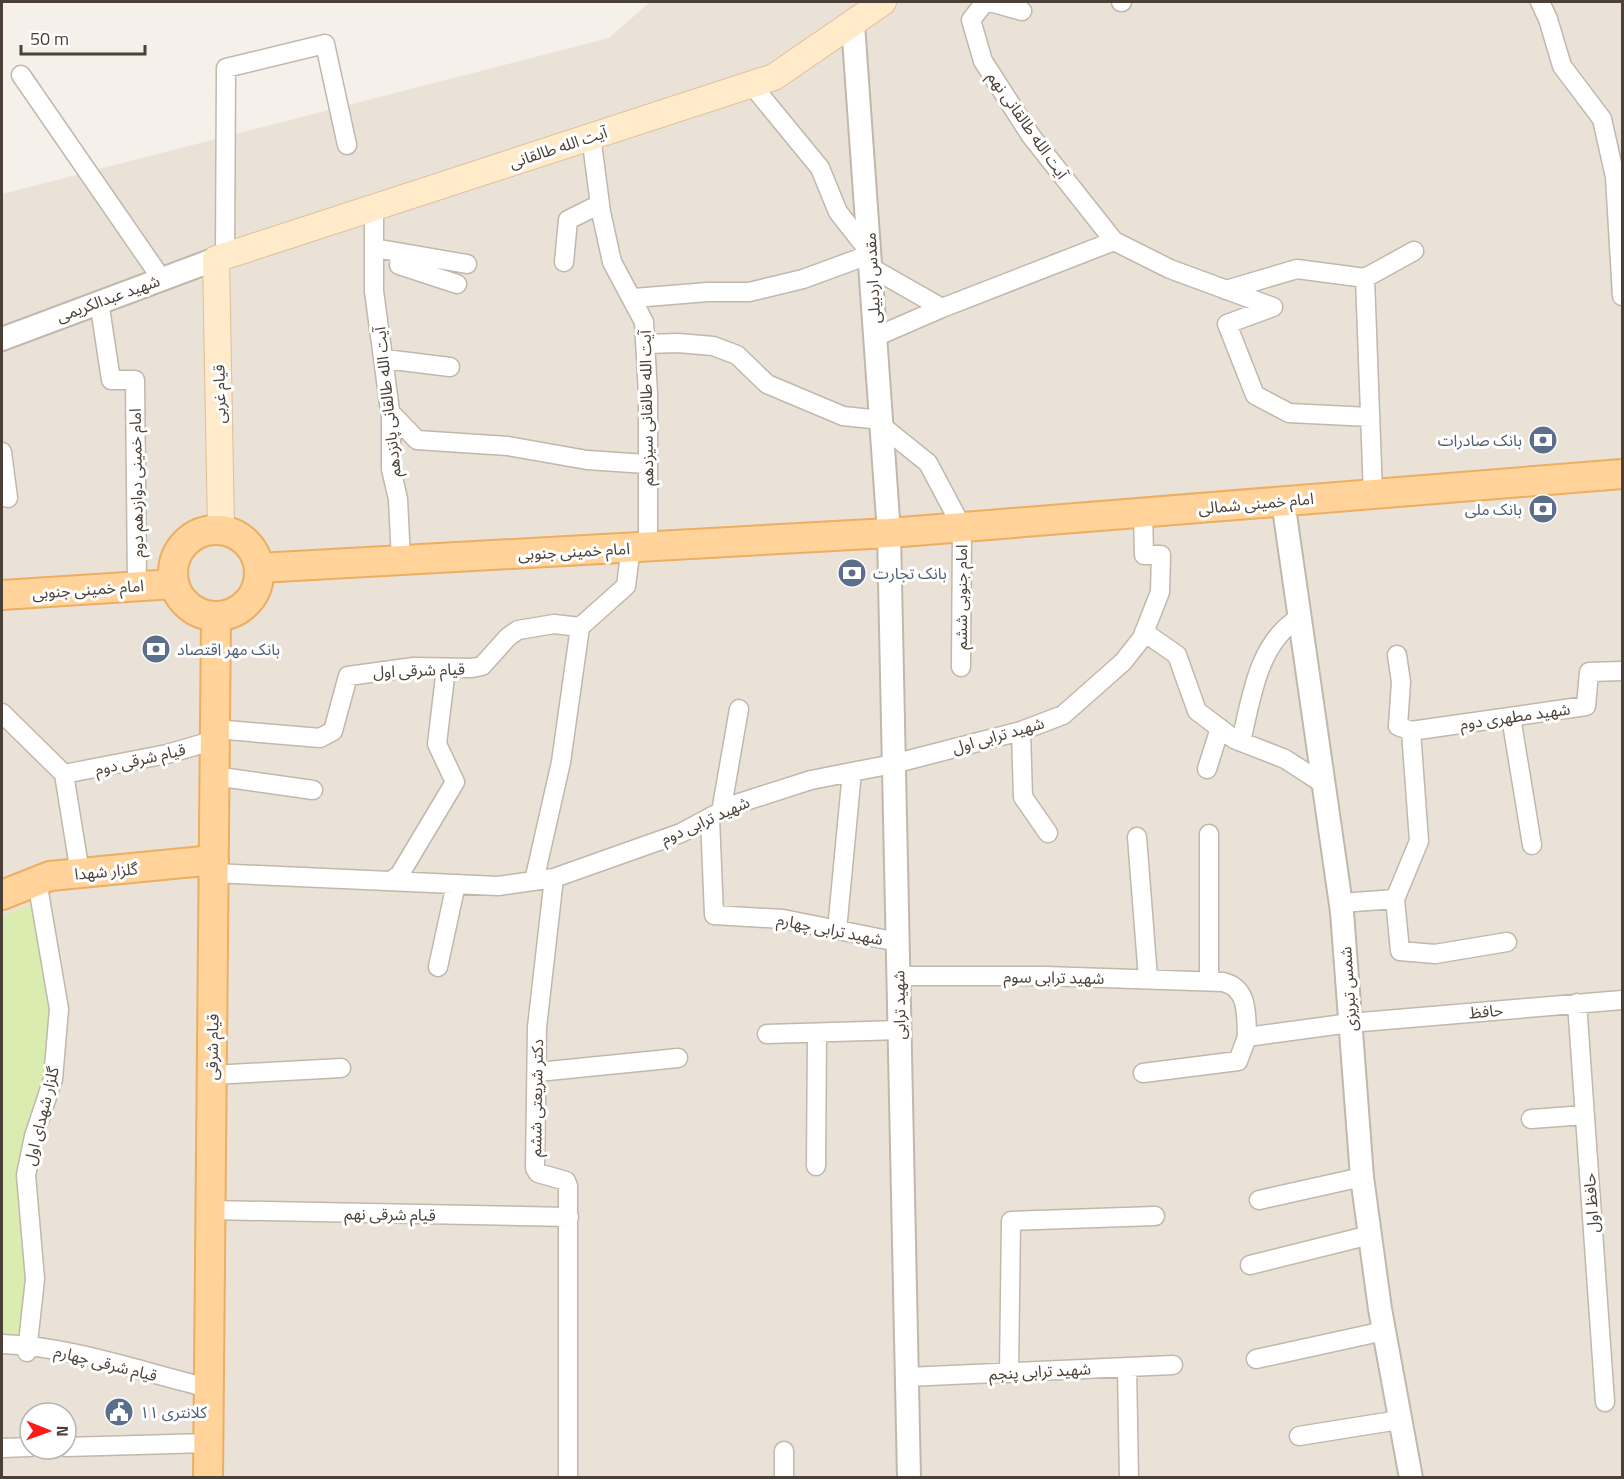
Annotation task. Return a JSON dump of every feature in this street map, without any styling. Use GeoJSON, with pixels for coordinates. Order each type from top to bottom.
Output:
{"type":"FeatureCollection","features":[{"type":"Feature","properties":{"kind":"main road","name":"آیت الله طالقانی"},"geometry":{"type":"LineString","coordinates":[[220,257],[774,77],[884,2]]}},
{"type":"Feature","properties":{"kind":"main road","name":"قیام غربی"},"geometry":{"type":"LineString","coordinates":[[220,257],[221,529]]}},
{"type":"Feature","properties":{"kind":"main road","name":"امام خمینی شمالی"},"geometry":{"type":"LineString","coordinates":[[889,533],[1623,474]]}},
{"type":"Feature","properties":{"kind":"main road"},"geometry":{"type":"LineString","coordinates":[[221,529],[235,533],[247,542],[256,554],[259,568],[258,583],[248,602],[230,614],[216,616],[202,614],[189,607],[180,597],[174,584],[173,570],[176,556],[183,544],[194,535],[207,530],[221,529]]}},
{"type":"Feature","properties":{"kind":"main road","name":"امام خمینی جنوبی"},"geometry":{"type":"LineString","coordinates":[[259,568],[889,533]]}},
{"type":"Feature","properties":{"kind":"main road","name":"امام خمینی جنوبی"},"geometry":{"type":"LineString","coordinates":[[2,595],[174,584]]}},
{"type":"Feature","properties":{"kind":"main road","name":"قیام شرقی"},"geometry":{"type":"LineString","coordinates":[[208,1478],[216,616]]}},
{"type":"Feature","properties":{"kind":"main road","name":"گلزار شهدا"},"geometry":{"type":"LineString","coordinates":[[2,895],[50,876],[214,867]]}},
{"type":"Feature","properties":{"kind":"street","name":"آیت الله طالقانی نهم"},"geometry":{"type":"LineString","coordinates":[[985,2],[971,20],[983,61],[1031,136],[1114,242]]}},
{"type":"Feature","properties":{"kind":"street"},"geometry":{"type":"LineString","coordinates":[[990,2],[1022,11]]}},
{"type":"Feature","properties":{"kind":"street"},"geometry":{"type":"LineString","coordinates":[[1540,2],[1548,19],[1562,66],[1581,94],[1602,118],[1608,139],[1616,177],[1623,296]]}},
{"type":"Feature","properties":{"kind":"street","name":"مقدس اردبیلی"},"geometry":{"type":"LineString","coordinates":[[853,24],[889,533]]}},
{"type":"Feature","properties":{"kind":"street"},"geometry":{"type":"LineString","coordinates":[[220,257],[226,69],[325,44],[346,145]]}},
{"type":"Feature","properties":{"kind":"street"},"geometry":{"type":"LineString","coordinates":[[21,75],[161,278]]}},
{"type":"Feature","properties":{"kind":"street"},"geometry":{"type":"LineString","coordinates":[[751,84],[820,168],[837,212],[870,260],[942,308]]}},
{"type":"Feature","properties":{"kind":"street","name":"آیت الله طالقانی سیزدهم"},"geometry":{"type":"LineString","coordinates":[[580,627],[626,586],[639,547],[646,464],[647,344],[645,322],[634,298],[612,262],[600,204],[591,136]]}},
{"type":"Feature","properties":{"kind":"street"},"geometry":{"type":"LineString","coordinates":[[564,262],[568,220],[600,204]]}},
{"type":"Feature","properties":{"kind":"street","name":"آیت الله طالقانی پانزدهم"},"geometry":{"type":"LineString","coordinates":[[374,207],[374,291],[385,359],[390,413],[391,469],[398,499],[401,561]]}},
{"type":"Feature","properties":{"kind":"street"},"geometry":{"type":"LineString","coordinates":[[875,337],[942,308],[1114,242],[1170,269],[1273,307],[1227,324],[1256,395],[1289,413],[1370,417]]}},
{"type":"Feature","properties":{"kind":"street"},"geometry":{"type":"LineString","coordinates":[[374,248],[466,264]]}},
{"type":"Feature","properties":{"kind":"street"},"geometry":{"type":"LineString","coordinates":[[1226,290],[1297,269],[1365,278],[1414,251]]}},
{"type":"Feature","properties":{"kind":"street"},"geometry":{"type":"LineString","coordinates":[[401,253],[399,265],[457,284]]}},
{"type":"Feature","properties":{"kind":"street","name":"شهید عبدالکریمی"},"geometry":{"type":"LineString","coordinates":[[2,339],[220,257]]}},
{"type":"Feature","properties":{"kind":"street"},"geometry":{"type":"LineString","coordinates":[[634,298],[708,292],[749,292],[870,260]]}},
{"type":"Feature","properties":{"kind":"street"},"geometry":{"type":"LineString","coordinates":[[1365,278],[1373,494]]}},
{"type":"Feature","properties":{"kind":"street","name":"امام خمینی دوازدهم دوم"},"geometry":{"type":"LineString","coordinates":[[99,301],[111,380],[135,380],[137,586]]}},
{"type":"Feature","properties":{"kind":"street"},"geometry":{"type":"LineString","coordinates":[[647,344],[678,343],[712,346],[737,355],[767,384],[843,416],[881,423],[928,463],[962,527]]}},
{"type":"Feature","properties":{"kind":"street"},"geometry":{"type":"LineString","coordinates":[[385,359],[450,367]]}},
{"type":"Feature","properties":{"kind":"street"},"geometry":{"type":"LineString","coordinates":[[390,413],[417,440],[508,446],[587,460],[646,464]]}},
{"type":"Feature","properties":{"kind":"street"},"geometry":{"type":"LineString","coordinates":[[2,452],[8,498]]}},
{"type":"Feature","properties":{"kind":"street","name":"شمس تبریزی"},"geometry":{"type":"LineString","coordinates":[[1283,501],[1341,903],[1362,1177],[1384,1331],[1411,1478]]}},
{"type":"Feature","properties":{"kind":"street","name":"شهید ترابی اول"},"geometry":{"type":"LineString","coordinates":[[893,764],[1022,731],[1063,715],[1123,662],[1144,632],[1160,592],[1161,555],[1144,555],[1143,513]]}},
{"type":"Feature","properties":{"kind":"street","name":"امام جنوبی ششم"},"geometry":{"type":"LineString","coordinates":[[961,667],[962,527]]}},
{"type":"Feature","properties":{"kind":"street","name":"شهید ترابی"},"geometry":{"type":"LineString","coordinates":[[889,533],[909,1478]]}},
{"type":"Feature","properties":{"kind":"street"},"geometry":{"type":"LineString","coordinates":[[1241,742],[1252,697],[1268,650],[1287,626],[1299,618]]}},
{"type":"Feature","properties":{"kind":"street","name":"قیام شرقی اول"},"geometry":{"type":"LineString","coordinates":[[215,735],[320,738],[333,731],[348,676],[414,667],[482,666],[508,637],[518,630],[554,624],[580,627]]}},
{"type":"Feature","properties":{"kind":"street"},"geometry":{"type":"LineString","coordinates":[[534,881],[561,762],[580,627]]}},
{"type":"Feature","properties":{"kind":"street"},"geometry":{"type":"LineString","coordinates":[[1144,632],[1178,655],[1197,711],[1241,742],[1285,759],[1325,786]]}},
{"type":"Feature","properties":{"kind":"street"},"geometry":{"type":"LineString","coordinates":[[1397,655],[1401,682],[1398,726],[1411,731],[1419,841],[1395,899],[1400,951],[1435,954],[1507,942]]}},
{"type":"Feature","properties":{"kind":"street"},"geometry":{"type":"LineString","coordinates":[[392,881],[400,874],[455,782],[437,744],[446,668]]}},
{"type":"Feature","properties":{"kind":"street","name":"شهید مطهری دوم"},"geometry":{"type":"LineString","coordinates":[[1411,731],[1586,706],[1589,672],[1623,671]]}},
{"type":"Feature","properties":{"kind":"street"},"geometry":{"type":"LineString","coordinates":[[716,815],[739,709]]}},
{"type":"Feature","properties":{"kind":"street"},"geometry":{"type":"LineString","coordinates":[[2,713],[64,774],[80,873]]}},
{"type":"Feature","properties":{"kind":"street"},"geometry":{"type":"LineString","coordinates":[[1511,717],[1532,845]]}},
{"type":"Feature","properties":{"kind":"street"},"geometry":{"type":"LineString","coordinates":[[1208,769],[1220,728]]}},
{"type":"Feature","properties":{"kind":"street"},"geometry":{"type":"LineString","coordinates":[[1022,731],[1023,797],[1048,833]]}},
{"type":"Feature","properties":{"kind":"street","name":"قیام شرقی دوم"},"geometry":{"type":"LineString","coordinates":[[64,774],[168,754],[215,735]]}},
{"type":"Feature","properties":{"kind":"street","name":"شهید ترابی دوم"},"geometry":{"type":"LineString","coordinates":[[214,867],[392,881],[498,886],[554,878],[681,833],[716,815],[811,780],[893,764]]}},
{"type":"Feature","properties":{"kind":"street"},"geometry":{"type":"LineString","coordinates":[[837,930],[852,772]]}},
{"type":"Feature","properties":{"kind":"street"},"geometry":{"type":"LineString","coordinates":[[214,776],[313,790]]}},
{"type":"Feature","properties":{"kind":"street","name":"شهید ترابی چهارم"},"geometry":{"type":"LineString","coordinates":[[716,815],[714,915],[783,919],[898,942]]}},
{"type":"Feature","properties":{"kind":"street"},"geometry":{"type":"LineString","coordinates":[[1209,834],[1209,981]]}},
{"type":"Feature","properties":{"kind":"street"},"geometry":{"type":"LineString","coordinates":[[1137,837],[1148,978]]}},
{"type":"Feature","properties":{"kind":"street","name":"دکتر شریعتی ششم"},"geometry":{"type":"LineString","coordinates":[[554,878],[538,1015],[535,1168],[543,1175],[566,1181],[569,1217],[568,1478]]}},
{"type":"Feature","properties":{"kind":"street","name":"گلزار شهدای اول"},"geometry":{"type":"LineString","coordinates":[[27,1348],[35,1279],[26,1175],[34,1136],[53,1079],[59,1009],[37,881]]}},
{"type":"Feature","properties":{"kind":"street"},"geometry":{"type":"LineString","coordinates":[[438,967],[456,884]]}},
{"type":"Feature","properties":{"kind":"street"},"geometry":{"type":"LineString","coordinates":[[1341,903],[1395,899]]}},
{"type":"Feature","properties":{"kind":"street","name":"شهید ترابی سوم"},"geometry":{"type":"LineString","coordinates":[[898,976],[1148,978],[1209,981],[1234,985],[1242,994],[1246,1012],[1247,1037]]}},
{"type":"Feature","properties":{"kind":"street","name":"حافظ"},"geometry":{"type":"LineString","coordinates":[[1247,1037],[1350,1023],[1623,1000]]}},
{"type":"Feature","properties":{"kind":"street","name":"حافظ اول"},"geometry":{"type":"LineString","coordinates":[[1577,1003],[1605,1402]]}},
{"type":"Feature","properties":{"kind":"street"},"geometry":{"type":"LineString","coordinates":[[767,1034],[900,1030]]}},
{"type":"Feature","properties":{"kind":"street"},"geometry":{"type":"LineString","coordinates":[[816,1166],[817,1033]]}},
{"type":"Feature","properties":{"kind":"street"},"geometry":{"type":"LineString","coordinates":[[1143,1073],[1238,1061],[1247,1037]]}},
{"type":"Feature","properties":{"kind":"street"},"geometry":{"type":"LineString","coordinates":[[538,1072],[678,1058]]}},
{"type":"Feature","properties":{"kind":"street"},"geometry":{"type":"LineString","coordinates":[[212,1075],[341,1068]]}},
{"type":"Feature","properties":{"kind":"street"},"geometry":{"type":"LineString","coordinates":[[1531,1119],[1585,1115]]}},
{"type":"Feature","properties":{"kind":"street"},"geometry":{"type":"LineString","coordinates":[[1259,1200],[1362,1177]]}},
{"type":"Feature","properties":{"kind":"street","name":"قیام شرقی نهم"},"geometry":{"type":"LineString","coordinates":[[210,1210],[569,1217]]}},
{"type":"Feature","properties":{"kind":"street"},"geometry":{"type":"LineString","coordinates":[[1009,1372],[1011,1221],[1155,1216]]}},
{"type":"Feature","properties":{"kind":"street"},"geometry":{"type":"LineString","coordinates":[[1250,1265],[1370,1235]]}},
{"type":"Feature","properties":{"kind":"street"},"geometry":{"type":"LineString","coordinates":[[1256,1359],[1384,1331]]}},
{"type":"Feature","properties":{"kind":"street","name":"قیام شرقی چهارم"},"geometry":{"type":"LineString","coordinates":[[2,1344],[209,1388]]}},
{"type":"Feature","properties":{"kind":"street","name":"شهید ترابی پنجم"},"geometry":{"type":"LineString","coordinates":[[907,1377],[1173,1365]]}},
{"type":"Feature","properties":{"kind":"street"},"geometry":{"type":"LineString","coordinates":[[1127,1367],[1130,1478]]}},
{"type":"Feature","properties":{"kind":"street"},"geometry":{"type":"LineString","coordinates":[[1299,1436],[1399,1420]]}},
{"type":"Feature","properties":{"kind":"street"},"geometry":{"type":"LineString","coordinates":[[78,1446],[208,1443]]}},
{"type":"Feature","properties":{"kind":"street"},"geometry":{"type":"LineString","coordinates":[[2,1448],[18,1447]]}},
{"type":"Feature","properties":{"kind":"street"},"geometry":{"type":"LineString","coordinates":[[784,1450],[784,1478]]}},
{"type":"Feature","properties":{"kind":"shaded area"},"geometry":{"type":"Polygon","coordinates":[[[650,2],[1622,2],[1622,1477],[2,1478],[2,194],[609,38],[650,2]]]}},
{"type":"Feature","properties":{"kind":"green space"},"geometry":{"type":"Polygon","coordinates":[[[30,905],[51,996],[50,1069],[26,1149],[30,1262],[21,1346],[2,1344],[2,916],[30,905]]]}},
{"type":"Feature","properties":{"kind":"place","name":"بانک صادرات"},"geometry":{"type":"Point","coordinates":[1543,440]}},
{"type":"Feature","properties":{"kind":"place","name":"بانک ملی"},"geometry":{"type":"Point","coordinates":[1543,509]}},
{"type":"Feature","properties":{"kind":"place","name":"بانک تجارت"},"geometry":{"type":"Point","coordinates":[852,573]}},
{"type":"Feature","properties":{"kind":"place","name":"بانک مهر اقتصاد"},"geometry":{"type":"Point","coordinates":[156,649]}},
{"type":"Feature","properties":{"kind":"place","name":"کلانتری ۱۱"},"geometry":{"type":"Point","coordinates":[119,1412]}}]}
